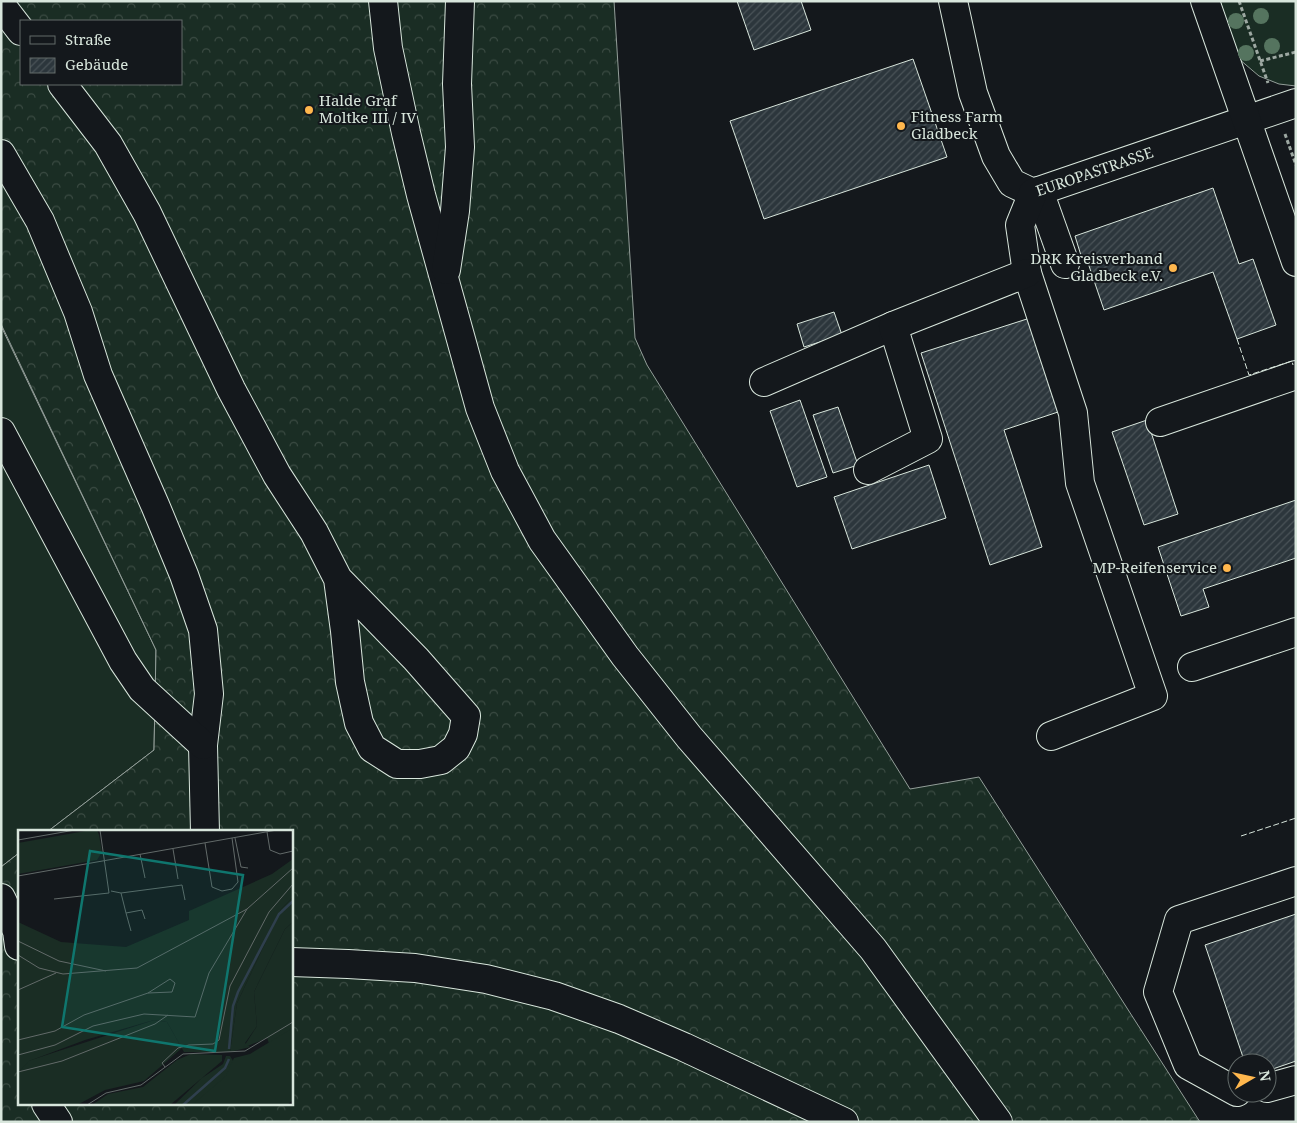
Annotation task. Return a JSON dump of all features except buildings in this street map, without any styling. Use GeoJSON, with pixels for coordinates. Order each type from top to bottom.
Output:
{"type":"FeatureCollection","features":[{"type":"Feature","properties":{"kind":"street"},"geometry":{"type":"LineString","coordinates":[[383,1],[388,48],[406,133],[421,195],[480,408],[505,471],[542,540],[625,656],[689,737],[873,949],[998,1122]]}},
{"type":"Feature","properties":{"kind":"street"},"geometry":{"type":"LineString","coordinates":[[445,282],[455,211],[460,146],[457,84],[460,1]]}},
{"type":"Feature","properties":{"kind":"street","name":"EUROPASTRASSE"},"geometry":{"type":"LineString","coordinates":[[953,1],[973,94],[996,156],[1012,183],[1036,192],[1296,103]]}},
{"type":"Feature","properties":{"kind":"street"},"geometry":{"type":"LineString","coordinates":[[1205,1],[1296,262]]}},
{"type":"Feature","properties":{"kind":"street"},"geometry":{"type":"LineString","coordinates":[[1,5],[20,29]]}},
{"type":"Feature","properties":{"kind":"street"},"geometry":{"type":"LineString","coordinates":[[63,85],[108,144],[147,213],[236,397],[277,475],[314,532],[338,579],[416,659],[466,716],[463,734],[456,748],[441,760],[420,764],[397,764],[372,748],[359,723],[350,682],[346,631],[338,579]]}},
{"type":"Feature","properties":{"kind":"street"},"geometry":{"type":"LineString","coordinates":[[1,154],[44,230],[78,312],[98,375],[180,566],[203,630],[209,694],[202,745],[205,830]]}},
{"type":"Feature","properties":{"kind":"street"},"geometry":{"type":"LineString","coordinates":[[1036,192],[1065,264]]}},
{"type":"Feature","properties":{"kind":"street"},"geometry":{"type":"LineString","coordinates":[[1036,192],[1020,225],[1027,273],[1073,413],[1080,483],[1153,696],[1051,736]]}},
{"type":"Feature","properties":{"kind":"street"},"geometry":{"type":"LineString","coordinates":[[764,382],[892,326],[1027,273]]}},
{"type":"Feature","properties":{"kind":"street"},"geometry":{"type":"LineString","coordinates":[[868,470],[928,439],[892,326]]}},
{"type":"Feature","properties":{"kind":"street"},"geometry":{"type":"LineString","coordinates":[[1160,422],[1296,376]]}},
{"type":"Feature","properties":{"kind":"street"},"geometry":{"type":"LineString","coordinates":[[1,432],[123,661],[142,688],[202,745]]}},
{"type":"Feature","properties":{"kind":"street"},"geometry":{"type":"LineString","coordinates":[[1192,667],[1296,632]]}},
{"type":"Feature","properties":{"kind":"street"},"geometry":{"type":"LineString","coordinates":[[1227,1087],[1188,1065],[1158,992],[1179,920],[1296,881]]}},
{"type":"Feature","properties":{"kind":"street"},"geometry":{"type":"LineString","coordinates":[[1,898],[17,931],[18,938]]}},
{"type":"Feature","properties":{"kind":"street"},"geometry":{"type":"LineString","coordinates":[[292,962],[415,968],[486,979],[554,996],[618,1019],[684,1047],[844,1122]]}},
{"type":"Feature","properties":{"kind":"street"},"geometry":{"type":"LineString","coordinates":[[1277,1085],[1296,1080]]}},
{"type":"Feature","properties":{"kind":"street"},"geometry":{"type":"LineString","coordinates":[[47,1106],[58,1122]]}},
{"type":"Feature","properties":{"kind":"path"},"geometry":{"type":"LineString","coordinates":[[1260,61],[1296,52]]}},
{"type":"Feature","properties":{"kind":"green space"},"geometry":{"type":"Polygon","coordinates":[[[1,1],[614,1],[635,338],[647,365],[910,789],[979,777],[1200,1122],[1,1122],[1,867],[18,854],[18,1106],[292,1106],[292,830],[50,830],[154,750],[156,650],[1,324],[1,1]]]}},
{"type":"Feature","properties":{"kind":"green space"},"geometry":{"type":"Polygon","coordinates":[[[1220,1],[1296,1],[1296,86],[1279,84],[1259,76],[1239,59],[1220,1]]]}},
{"type":"Feature","properties":{"kind":"green space"},"geometry":{"type":"Polygon","coordinates":[[[1,326],[156,650],[154,750],[50,830],[18,830],[18,854],[1,867],[1,326]]]}},
{"type":"Feature","properties":{"kind":"fence"},"geometry":{"type":"LineString","coordinates":[[1237,339],[1249,375],[1292,361],[1293,365]]}},
{"type":"Feature","properties":{"kind":"fence"},"geometry":{"type":"LineString","coordinates":[[1241,836],[1296,818]]}},
{"type":"Feature","properties":{"kind":"place","name":"Halde Graf Moltke III / IV"},"geometry":{"type":"Point","coordinates":[309,110]}},
{"type":"Feature","properties":{"kind":"place","name":"Fitness Farm Gladbeck"},"geometry":{"type":"Point","coordinates":[901,126]}},
{"type":"Feature","properties":{"kind":"place","name":"DRK Kreisverband Gladbeck e.V."},"geometry":{"type":"Point","coordinates":[1173,268]}},
{"type":"Feature","properties":{"kind":"place","name":"MP-Reifenservice"},"geometry":{"type":"Point","coordinates":[1227,568]}}]}
